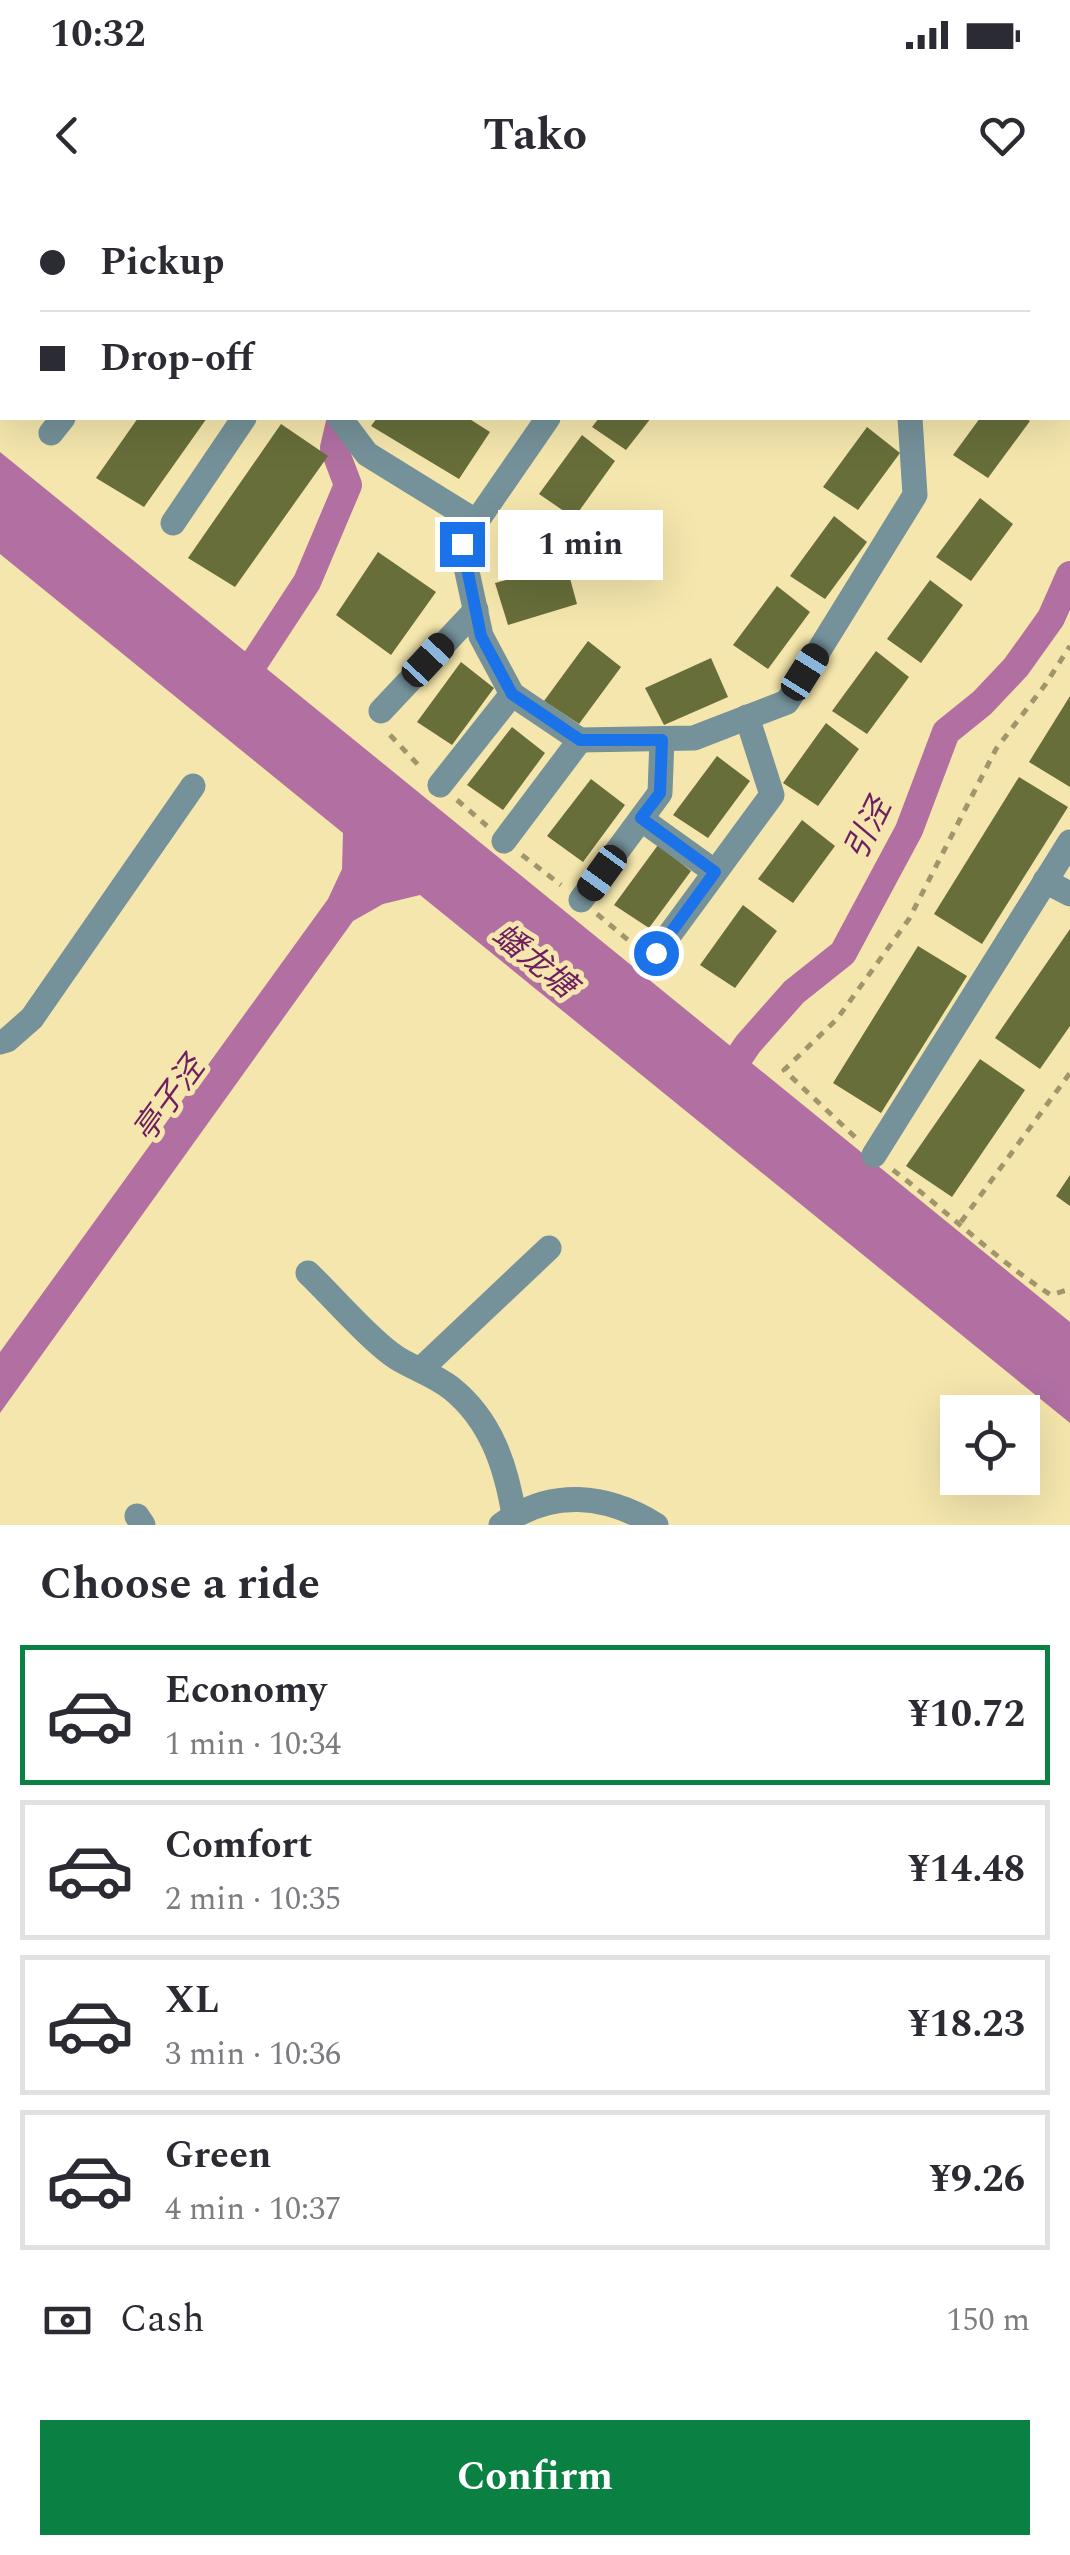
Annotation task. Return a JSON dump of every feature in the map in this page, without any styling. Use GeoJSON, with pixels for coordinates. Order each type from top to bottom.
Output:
{"type":"FeatureCollection","features":[{"type":"Feature","properties":{"kind":"lane"},"geometry":{"type":"LineString","coordinates":[[173,523],[243,420]]}},
{"type":"Feature","properties":{"kind":"lane"},"geometry":{"type":"LineString","coordinates":[[342,420],[367,454],[477,522]]}},
{"type":"Feature","properties":{"kind":"lane"},"geometry":{"type":"LineString","coordinates":[[547,420],[462,544],[481,636],[512,694],[580,740],[694,738],[787,702],[915,495],[910,420]]}},
{"type":"Feature","properties":{"kind":"lane"},"geometry":{"type":"LineString","coordinates":[[382,711],[476,610]]}},
{"type":"Feature","properties":{"kind":"lane"},"geometry":{"type":"LineString","coordinates":[[440,785],[512,694]]}},
{"type":"Feature","properties":{"kind":"lane"},"geometry":{"type":"LineString","coordinates":[[656,953],[772,794],[747,718]]}},
{"type":"Feature","properties":{"kind":"lane"},"geometry":{"type":"LineString","coordinates":[[504,841],[580,740]]}},
{"type":"Feature","properties":{"kind":"lane"},"geometry":{"type":"LineString","coordinates":[[582,900],[660,793],[662,740]]}},
{"type":"Feature","properties":{"kind":"lane"},"geometry":{"type":"LineString","coordinates":[[0,1042],[8,1040],[32,1018],[193,786]]}},
{"type":"Feature","properties":{"kind":"lane"},"geometry":{"type":"LineString","coordinates":[[641,818],[715,872]]}},
{"type":"Feature","properties":{"kind":"lane"},"geometry":{"type":"LineString","coordinates":[[874,1155],[1070,842]]}},
{"type":"Feature","properties":{"kind":"lane"},"geometry":{"type":"LineString","coordinates":[[1045,881],[1070,894]]}},
{"type":"Feature","properties":{"kind":"lane"},"geometry":{"type":"LineString","coordinates":[[420,1368],[549,1248]]}},
{"type":"Feature","properties":{"kind":"lane"},"geometry":{"type":"LineString","coordinates":[[308,1273],[396,1357],[450,1388],[478,1414],[508,1478],[508,1520],[556,1501],[592,1498],[631,1510],[656,1525]]}},
{"type":"Feature","properties":{"kind":"path"},"geometry":{"type":"LineString","coordinates":[[1070,646],[996,749],[909,919],[837,1019],[784,1070],[874,1155],[960,1222],[1006,1266],[1052,1295],[1070,1289]]}},
{"type":"Feature","properties":{"kind":"path"},"geometry":{"type":"LineString","coordinates":[[960,1222],[1070,1073]]}},
{"type":"Feature","properties":{"kind":"water","name":"蟠龙塘"},"geometry":{"type":"Polygon","coordinates":[[[0,452],[1070,1322],[1070,1423],[420,895],[383,904],[353,921],[0,1413],[0,1352],[328,899],[342,869],[343,833],[0,554],[0,452]]]}},
{"type":"Feature","properties":{"kind":"building"},"geometry":{"type":"Polygon","coordinates":[[[137,420],[206,420],[144,507],[96,478],[137,420]]]}},
{"type":"Feature","properties":{"kind":"building"},"geometry":{"type":"Polygon","coordinates":[[[376,420],[471,420],[490,432],[459,479],[371,426],[376,420]]]}},
{"type":"Feature","properties":{"kind":"building"},"geometry":{"type":"Polygon","coordinates":[[[597,420],[649,420],[626,450],[592,427],[597,420]]]}},
{"type":"Feature","properties":{"kind":"building"},"geometry":{"type":"Polygon","coordinates":[[[979,420],[1030,421],[988,478],[953,455],[979,420]]]}},
{"type":"Feature","properties":{"kind":"building"},"geometry":{"type":"Polygon","coordinates":[[[281,424],[328,456],[235,587],[188,558],[281,424]]]}},
{"type":"Feature","properties":{"kind":"building"},"geometry":{"type":"Polygon","coordinates":[[[867,427],[900,453],[858,510],[823,487],[867,427]]]}},
{"type":"Feature","properties":{"kind":"building"},"geometry":{"type":"Polygon","coordinates":[[[582,435],[615,461],[574,518],[539,494],[582,435]]]}},
{"type":"Feature","properties":{"kind":"building"},"geometry":{"type":"Polygon","coordinates":[[[980,498],[1013,524],[971,581],[936,557],[980,498]]]}},
{"type":"Feature","properties":{"kind":"building"},"geometry":{"type":"Polygon","coordinates":[[[834,516],[867,542],[825,599],[790,576],[834,516]]]}},
{"type":"Feature","properties":{"kind":"building"},"geometry":{"type":"Polygon","coordinates":[[[378,552],[436,592],[391,655],[336,615],[378,552]]]}},
{"type":"Feature","properties":{"kind":"building"},"geometry":{"type":"Polygon","coordinates":[[[566,564],[577,604],[508,625],[495,583],[566,564]]]}},
{"type":"Feature","properties":{"kind":"building"},"geometry":{"type":"Polygon","coordinates":[[[930,580],[963,605],[921,663],[887,639],[930,580]]]}},
{"type":"Feature","properties":{"kind":"building"},"geometry":{"type":"Polygon","coordinates":[[[777,586],[810,612],[768,669],[733,645],[777,586]]]}},
{"type":"Feature","properties":{"kind":"building"},"geometry":{"type":"Polygon","coordinates":[[[588,641],[621,667],[579,724],[544,701],[588,641]]]}},
{"type":"Feature","properties":{"kind":"building"},"geometry":{"type":"Polygon","coordinates":[[[876,651],[909,677],[867,734],[832,711],[876,651]]]}},
{"type":"Feature","properties":{"kind":"building"},"geometry":{"type":"Polygon","coordinates":[[[711,658],[728,697],[664,725],[645,688],[711,658]]]}},
{"type":"Feature","properties":{"kind":"building"},"geometry":{"type":"Polygon","coordinates":[[[461,662],[494,688],[452,745],[417,722],[461,662]]]}},
{"type":"Feature","properties":{"kind":"building"},"geometry":{"type":"Polygon","coordinates":[[[1070,696],[1070,787],[1029,762],[1070,696]]]}},
{"type":"Feature","properties":{"kind":"building"},"geometry":{"type":"Polygon","coordinates":[[[826,723],[859,749],[818,806],[783,783],[826,723]]]}},
{"type":"Feature","properties":{"kind":"building"},"geometry":{"type":"Polygon","coordinates":[[[512,727],[545,753],[503,810],[467,785],[512,727]]]}},
{"type":"Feature","properties":{"kind":"building"},"geometry":{"type":"Polygon","coordinates":[[[717,756],[750,781],[708,838],[673,815],[717,756]]]}},
{"type":"Feature","properties":{"kind":"building"},"geometry":{"type":"Polygon","coordinates":[[[1019,777],[1068,807],[982,944],[934,914],[1019,777]]]}},
{"type":"Feature","properties":{"kind":"building"},"geometry":{"type":"Polygon","coordinates":[[[591,779],[625,805],[583,862],[547,836],[591,779]]]}},
{"type":"Feature","properties":{"kind":"building"},"geometry":{"type":"Polygon","coordinates":[[[802,820],[835,846],[793,903],[758,879],[802,820]]]}},
{"type":"Feature","properties":{"kind":"building"},"geometry":{"type":"Polygon","coordinates":[[[658,845],[691,871],[649,928],[614,905],[658,845]]]}},
{"type":"Feature","properties":{"kind":"building"},"geometry":{"type":"Polygon","coordinates":[[[743,905],[777,931],[735,988],[700,965],[743,905]]]}},
{"type":"Feature","properties":{"kind":"building"},"geometry":{"type":"Polygon","coordinates":[[[1070,929],[1070,1026],[1040,1069],[995,1038],[1070,929]]]}},
{"type":"Feature","properties":{"kind":"building"},"geometry":{"type":"Polygon","coordinates":[[[918,946],[967,976],[881,1113],[833,1083],[918,946]]]}},
{"type":"Feature","properties":{"kind":"building"},"geometry":{"type":"Polygon","coordinates":[[[980,1059],[1025,1090],[952,1197],[906,1166],[980,1059]]]}},
{"type":"Feature","properties":{"kind":"building"},"geometry":{"type":"Polygon","coordinates":[[[1070,1175],[1070,1206],[1056,1196],[1070,1175]]]}},
{"type":"Feature","properties":{"kind":"waterway"},"geometry":{"type":"LineString","coordinates":[[237,689],[307,582],[348,485],[334,448],[341,420]]}},
{"type":"Feature","properties":{"kind":"waterway","name":"引泾"},"geometry":{"type":"LineString","coordinates":[[720,1085],[748,1044],[794,992],[843,953],[909,830],[946,732],[982,703],[1016,667],[1051,618],[1070,575]]}},
{"type":"Feature","properties":{"kind":"route"},"geometry":{"type":"LineString","coordinates":[[462,544],[481,636],[512,694],[580,740],[662,740],[660,793],[641,818],[715,872],[656,953]]}},
{"type":"Feature","properties":{"kind":"water label","name":"亭子泾"},"geometry":{"type":"Point","coordinates":[168,1099]}}]}
